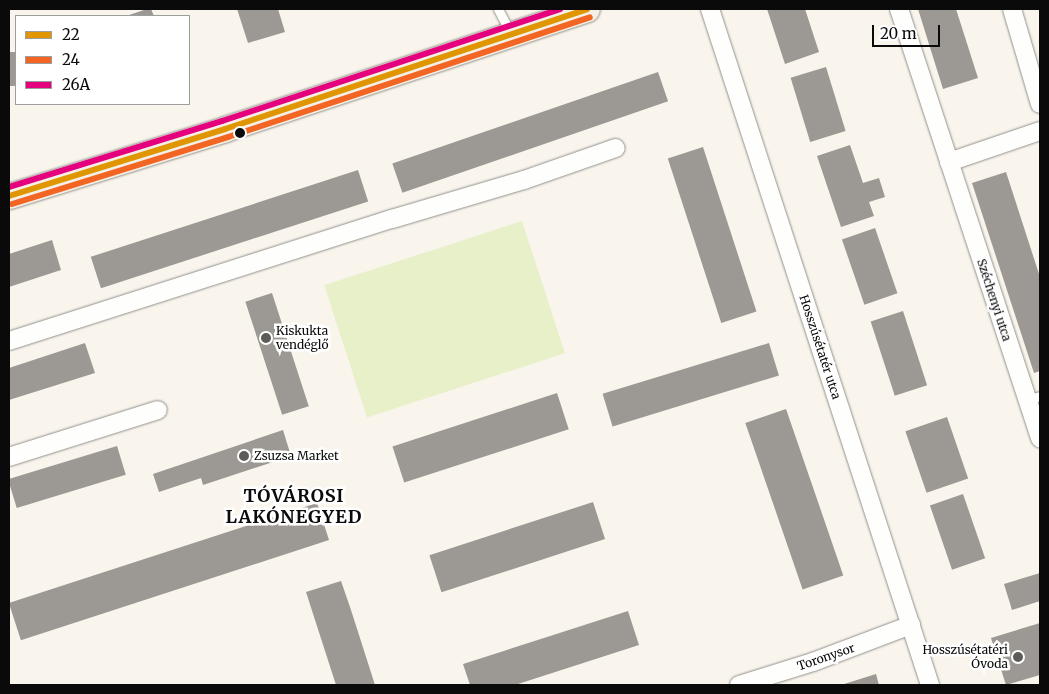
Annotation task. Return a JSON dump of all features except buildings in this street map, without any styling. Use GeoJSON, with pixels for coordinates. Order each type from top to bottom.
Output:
{"type":"FeatureCollection","features":[{"type":"Feature","properties":{"kind":"main road"},"geometry":{"type":"LineString","coordinates":[[9,196],[225,129],[587,9]]}},
{"type":"Feature","properties":{"kind":"street","name":"Hosszúsétatér utca"},"geometry":{"type":"LineString","coordinates":[[710,9],[930,685]]}},
{"type":"Feature","properties":{"kind":"street","name":"Széchenyi utca"},"geometry":{"type":"LineString","coordinates":[[899,9],[949,162],[1034,398],[1040,438]]}},
{"type":"Feature","properties":{"kind":"street"},"geometry":{"type":"LineString","coordinates":[[1012,9],[1040,104]]}},
{"type":"Feature","properties":{"kind":"street"},"geometry":{"type":"LineString","coordinates":[[949,162],[1040,131]]}},
{"type":"Feature","properties":{"kind":"street"},"geometry":{"type":"LineString","coordinates":[[9,341],[392,219],[524,180],[616,148]]}},
{"type":"Feature","properties":{"kind":"street"},"geometry":{"type":"LineString","coordinates":[[9,457],[158,410]]}},
{"type":"Feature","properties":{"kind":"street","name":"Toronysor"},"geometry":{"type":"LineString","coordinates":[[740,685],[813,662],[911,625]]}},
{"type":"Feature","properties":{"kind":"lane"},"geometry":{"type":"LineString","coordinates":[[498,9],[511,33]]}},
{"type":"Feature","properties":{"kind":"green space"},"geometry":{"type":"Polygon","coordinates":[[[522,221],[565,353],[367,417],[324,285],[522,221]]]}},
{"type":"Feature","properties":{"kind":"transit line","name":"26A"},"geometry":{"type":"LineString","coordinates":[[9,187],[222,121],[560,9]]}},
{"type":"Feature","properties":{"kind":"transit line","name":"22"},"geometry":{"type":"LineString","coordinates":[[9,196],[225,129],[587,9]]}},
{"type":"Feature","properties":{"kind":"transit line","name":"24"},"geometry":{"type":"LineString","coordinates":[[12,204],[228,137],[590,17]]}},
{"type":"Feature","properties":{"kind":"place","name":"Kiskukta vendéglő"},"geometry":{"type":"Point","coordinates":[266,338]}},
{"type":"Feature","properties":{"kind":"place","name":"Zsuzsa Market"},"geometry":{"type":"Point","coordinates":[244,456]}},
{"type":"Feature","properties":{"kind":"place","name":"Hosszúsétatéri Óvoda"},"geometry":{"type":"Point","coordinates":[1018,657]}},
{"type":"Feature","properties":{"kind":"district","name":"TÓVÁROSI LAKÓNEGYED"},"geometry":{"type":"Point","coordinates":[294,507]}}]}
